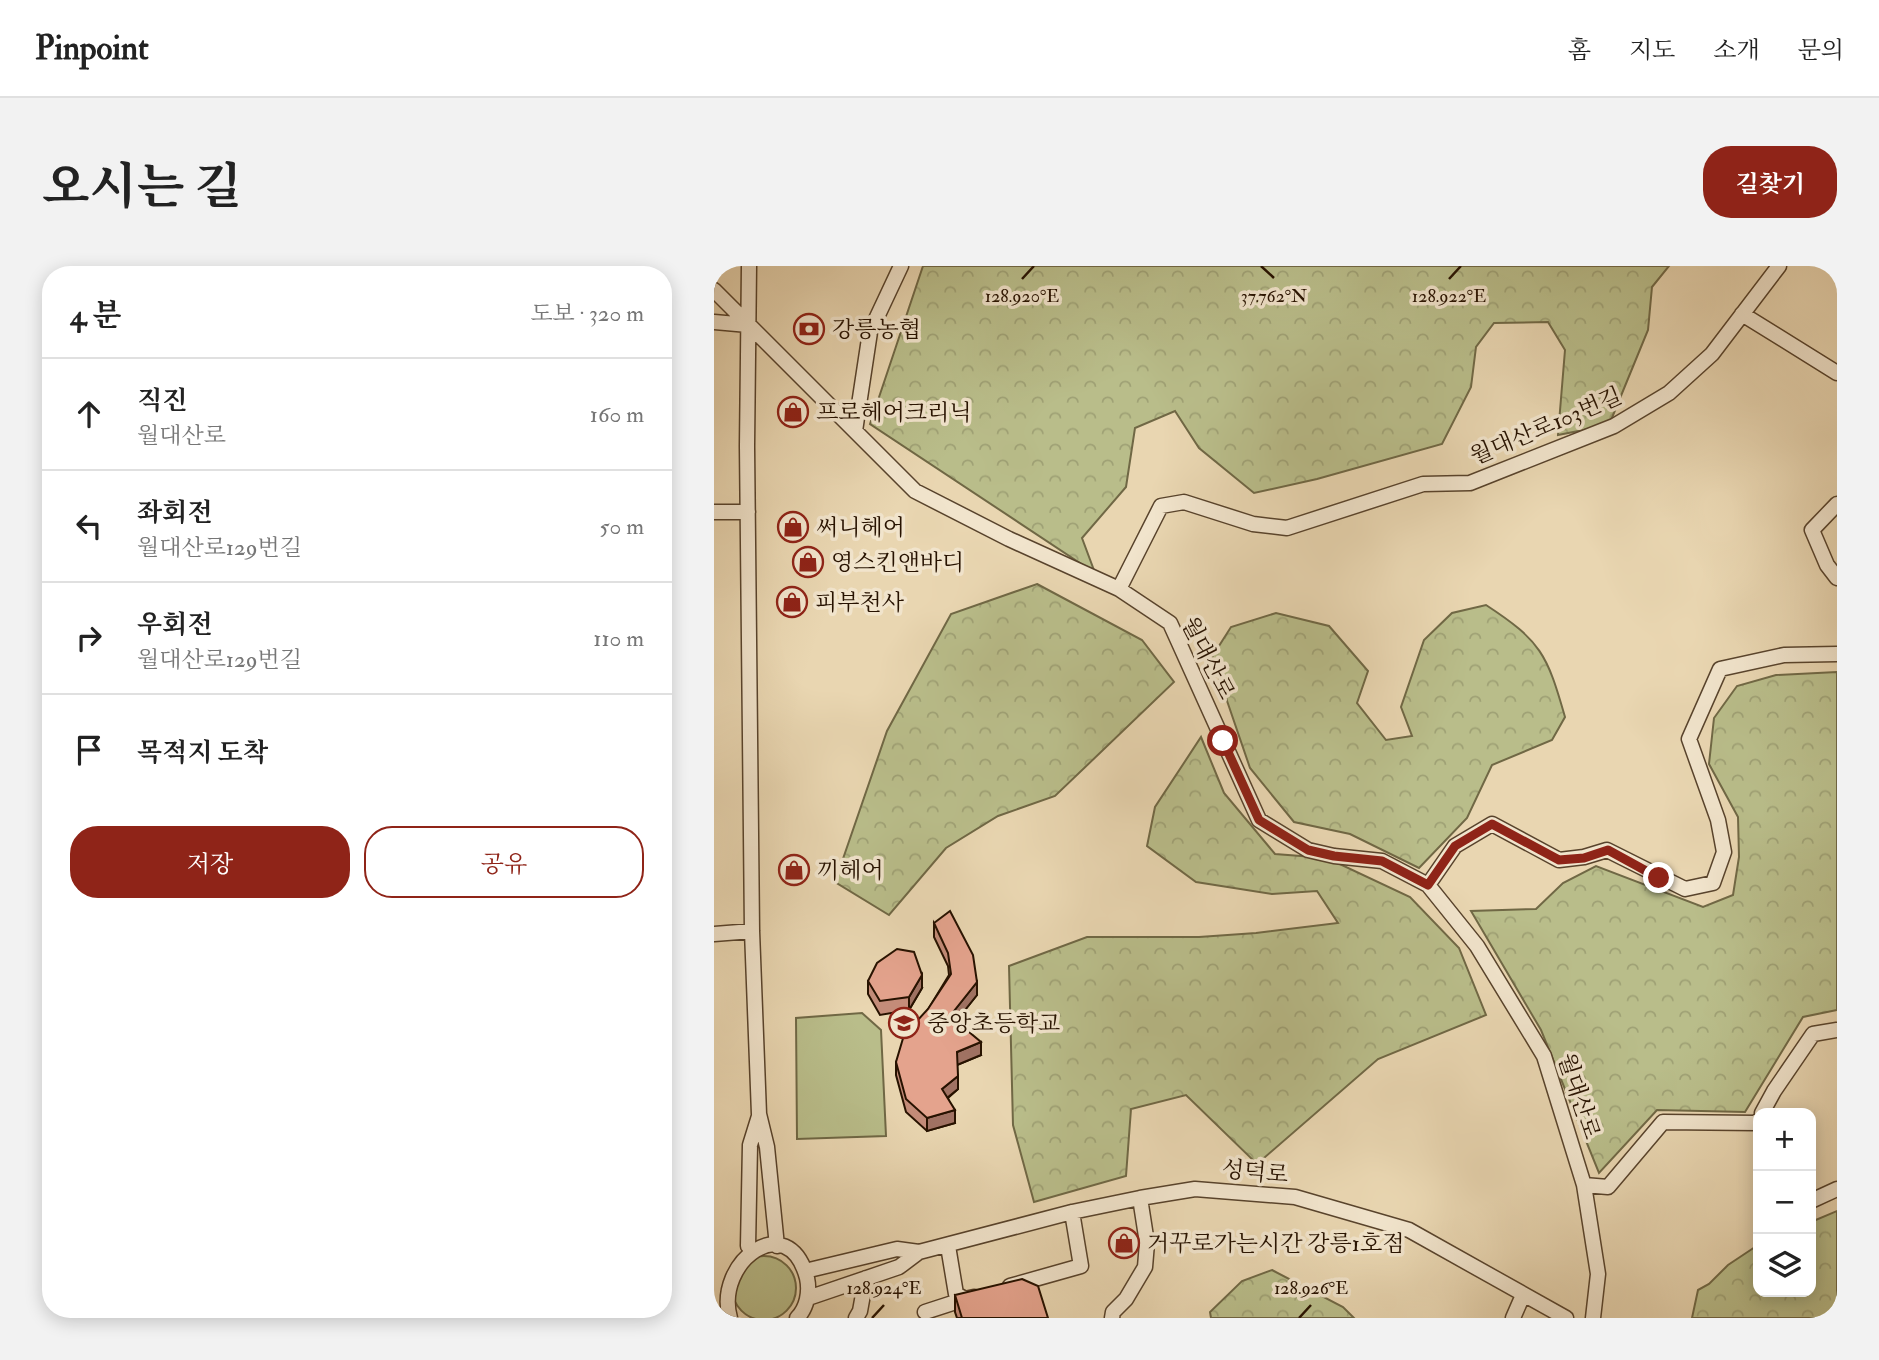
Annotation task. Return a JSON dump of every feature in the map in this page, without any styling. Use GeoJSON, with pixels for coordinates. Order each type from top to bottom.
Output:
{"type":"FeatureCollection","features":[{"type":"Feature","properties":{"kind":"street"},"geometry":{"type":"LineString","coordinates":[[749,266],[748,512],[752,931],[759,1115],[767,1147],[777,1246]]}},
{"type":"Feature","properties":{"kind":"street"},"geometry":{"type":"LineString","coordinates":[[855,431],[870,332],[901,266]]}},
{"type":"Feature","properties":{"kind":"street","name":"월대산로103번길"},"geometry":{"type":"LineString","coordinates":[[1119,589],[1161,506],[1184,502],[1253,524],[1287,528],[1423,484],[1470,483],[1614,426],[1658,400],[1713,354],[1779,266]]}},
{"type":"Feature","properties":{"kind":"street","name":"월대산로"},"geometry":{"type":"LineString","coordinates":[[714,290],[845,424],[915,491],[1009,539],[1119,589],[1170,623],[1259,820],[1308,850],[1334,856],[1382,861],[1428,885],[1477,946],[1544,1056],[1584,1185],[1598,1274],[1593,1318]]}},
{"type":"Feature","properties":{"kind":"street"},"geometry":{"type":"LineString","coordinates":[[1742,314],[1837,373]]}},
{"type":"Feature","properties":{"kind":"street"},"geometry":{"type":"LineString","coordinates":[[714,322],[748,326]]}},
{"type":"Feature","properties":{"kind":"street"},"geometry":{"type":"LineString","coordinates":[[1837,504],[1812,530],[1827,565],[1837,578]]}},
{"type":"Feature","properties":{"kind":"street"},"geometry":{"type":"LineString","coordinates":[[714,512],[748,512]]}},
{"type":"Feature","properties":{"kind":"street"},"geometry":{"type":"LineString","coordinates":[[1428,885],[1455,846],[1492,824],[1559,860],[1584,858],[1608,850],[1685,889],[1713,883],[1724,852],[1718,820],[1689,739],[1720,668],[1784,655],[1837,654]]}},
{"type":"Feature","properties":{"kind":"street"},"geometry":{"type":"LineString","coordinates":[[714,934],[752,931]]}},
{"type":"Feature","properties":{"kind":"street"},"geometry":{"type":"LineString","coordinates":[[1766,1108],[1813,1034],[1837,1030]]}},
{"type":"Feature","properties":{"kind":"street"},"geometry":{"type":"LineString","coordinates":[[748,1246],[750,1145],[759,1115]]}},
{"type":"Feature","properties":{"kind":"street"},"geometry":{"type":"LineString","coordinates":[[1584,1185],[1608,1187],[1663,1122],[1753,1121]]}},
{"type":"Feature","properties":{"kind":"street","name":"성덕로"},"geometry":{"type":"LineString","coordinates":[[919,1252],[1072,1212],[1195,1189],[1295,1197],[1409,1230],[1566,1318]]}},
{"type":"Feature","properties":{"kind":"street"},"geometry":{"type":"LineString","coordinates":[[1816,1199],[1837,1189]]}},
{"type":"Feature","properties":{"kind":"street"},"geometry":{"type":"LineString","coordinates":[[1112,1318],[1146,1267],[1147,1243],[1140,1198]]}},
{"type":"Feature","properties":{"kind":"street"},"geometry":{"type":"LineString","coordinates":[[925,1311],[1080,1266],[1072,1212]]}},
{"type":"Feature","properties":{"kind":"street"},"geometry":{"type":"LineString","coordinates":[[724,1317],[717,1282],[725,1266],[735,1254],[748,1246],[762,1244],[777,1246],[794,1255],[805,1271],[808,1298],[797,1318]]}},
{"type":"Feature","properties":{"kind":"street"},"geometry":{"type":"LineString","coordinates":[[948,1246],[956,1294],[965,1300]]}},
{"type":"Feature","properties":{"kind":"street"},"geometry":{"type":"LineString","coordinates":[[805,1271],[897,1249],[919,1252]]}},
{"type":"Feature","properties":{"kind":"street"},"geometry":{"type":"LineString","coordinates":[[808,1298],[899,1267],[919,1252]]}},
{"type":"Feature","properties":{"kind":"street"},"geometry":{"type":"LineString","coordinates":[[856,1318],[860,1311],[866,1278]]}},
{"type":"Feature","properties":{"kind":"street"},"geometry":{"type":"LineString","coordinates":[[1513,1318],[1523,1295]]}},
{"type":"Feature","properties":{"kind":"green space"},"geometry":{"type":"Polygon","coordinates":[[[923,266],[1669,266],[1652,287],[1648,330],[1609,425],[1558,435],[1565,350],[1548,322],[1494,323],[1476,347],[1471,387],[1442,444],[1317,479],[1254,493],[1199,448],[1175,411],[1135,428],[1126,487],[1082,538],[1095,573],[870,424],[923,266]]]}},
{"type":"Feature","properties":{"kind":"green space"},"geometry":{"type":"Polygon","coordinates":[[[1037,584],[1142,640],[1174,682],[1055,796],[998,816],[946,848],[889,915],[835,882],[887,731],[951,614],[1037,584]]]}},
{"type":"Feature","properties":{"kind":"green space"},"geometry":{"type":"Polygon","coordinates":[[[1486,605],[1519,629],[1547,663],[1565,717],[1552,740],[1492,765],[1467,818],[1419,868],[1350,834],[1294,822],[1250,768],[1212,657],[1231,627],[1276,613],[1329,626],[1368,671],[1357,703],[1386,740],[1412,736],[1401,707],[1424,640],[1452,613],[1486,605]]]}},
{"type":"Feature","properties":{"kind":"green space"},"geometry":{"type":"Polygon","coordinates":[[[1837,672],[1837,1010],[1803,1017],[1745,1112],[1657,1110],[1599,1173],[1541,1030],[1471,911],[1536,909],[1563,883],[1596,866],[1703,907],[1733,895],[1739,857],[1738,817],[1709,764],[1714,718],[1737,686],[1776,675],[1837,672]]]}},
{"type":"Feature","properties":{"kind":"green space"},"geometry":{"type":"Polygon","coordinates":[[[1201,737],[1224,793],[1275,854],[1327,858],[1410,897],[1459,948],[1486,1015],[1378,1059],[1257,1164],[1186,1095],[1131,1109],[1126,1176],[1034,1202],[1013,1125],[1009,966],[1087,937],[1199,937],[1338,923],[1317,891],[1272,894],[1196,882],[1147,846],[1155,807],[1201,737]]]}},
{"type":"Feature","properties":{"kind":"green space"},"geometry":{"type":"Polygon","coordinates":[[[862,1013],[881,1030],[886,1136],[797,1139],[796,1018],[862,1013]]]}},
{"type":"Feature","properties":{"kind":"green space"},"geometry":{"type":"Polygon","coordinates":[[[1837,1211],[1837,1318],[1692,1318],[1698,1290],[1753,1248],[1753,1297],[1816,1297],[1816,1220],[1837,1211]]]}},
{"type":"Feature","properties":{"kind":"green space"},"geometry":{"type":"Polygon","coordinates":[[[758,1256],[770,1256],[787,1265],[794,1276],[794,1300],[787,1311],[770,1320],[758,1320],[746,1315],[737,1306],[732,1294],[732,1282],[737,1270],[746,1261],[758,1256]]]}},
{"type":"Feature","properties":{"kind":"green space"},"geometry":{"type":"Polygon","coordinates":[[[1272,1270],[1343,1307],[1354,1318],[1211,1318],[1210,1312],[1242,1281],[1272,1270]]]}},
{"type":"Feature","properties":{"kind":"building"},"geometry":{"type":"Polygon","coordinates":[[[950,911],[973,955],[977,982],[950,1016],[981,1042],[957,1052],[958,1076],[942,1089],[955,1110],[927,1118],[906,1099],[896,1062],[904,1035],[928,1009],[951,974],[948,953],[934,923],[950,911]]]}},
{"type":"Feature","properties":{"kind":"building"},"geometry":{"type":"Polygon","coordinates":[[[897,949],[914,952],[922,975],[909,997],[880,1001],[868,981],[877,963],[897,949]]]}},
{"type":"Feature","properties":{"kind":"building"},"geometry":{"type":"Polygon","coordinates":[[[1022,1279],[1038,1286],[1048,1318],[962,1318],[955,1295],[1022,1279]]]}},
{"type":"Feature","properties":{"kind":"place","name":"강릉농협"},"geometry":{"type":"Point","coordinates":[809,329]}},
{"type":"Feature","properties":{"kind":"place","name":"프로헤어크리닉"},"geometry":{"type":"Point","coordinates":[793,412]}},
{"type":"Feature","properties":{"kind":"place","name":"써니헤어"},"geometry":{"type":"Point","coordinates":[793,527]}},
{"type":"Feature","properties":{"kind":"place","name":"영스킨앤바디"},"geometry":{"type":"Point","coordinates":[808,562]}},
{"type":"Feature","properties":{"kind":"place","name":"피부천사"},"geometry":{"type":"Point","coordinates":[792,602]}},
{"type":"Feature","properties":{"kind":"place","name":"끼헤어"},"geometry":{"type":"Point","coordinates":[794,870]}},
{"type":"Feature","properties":{"kind":"place","name":"중앙초등학교"},"geometry":{"type":"Point","coordinates":[904,1023]}},
{"type":"Feature","properties":{"kind":"place","name":"거꾸로가는시간 강릉1호점"},"geometry":{"type":"Point","coordinates":[1124,1243]}},
{"type":"Feature","properties":{"kind":"route"},"geometry":{"type":"LineString","coordinates":[[1223,741],[1259,820],[1308,850],[1334,856],[1382,861],[1428,885],[1455,846],[1492,824],[1559,860],[1584,858],[1608,850],[1659,878]]}}]}
